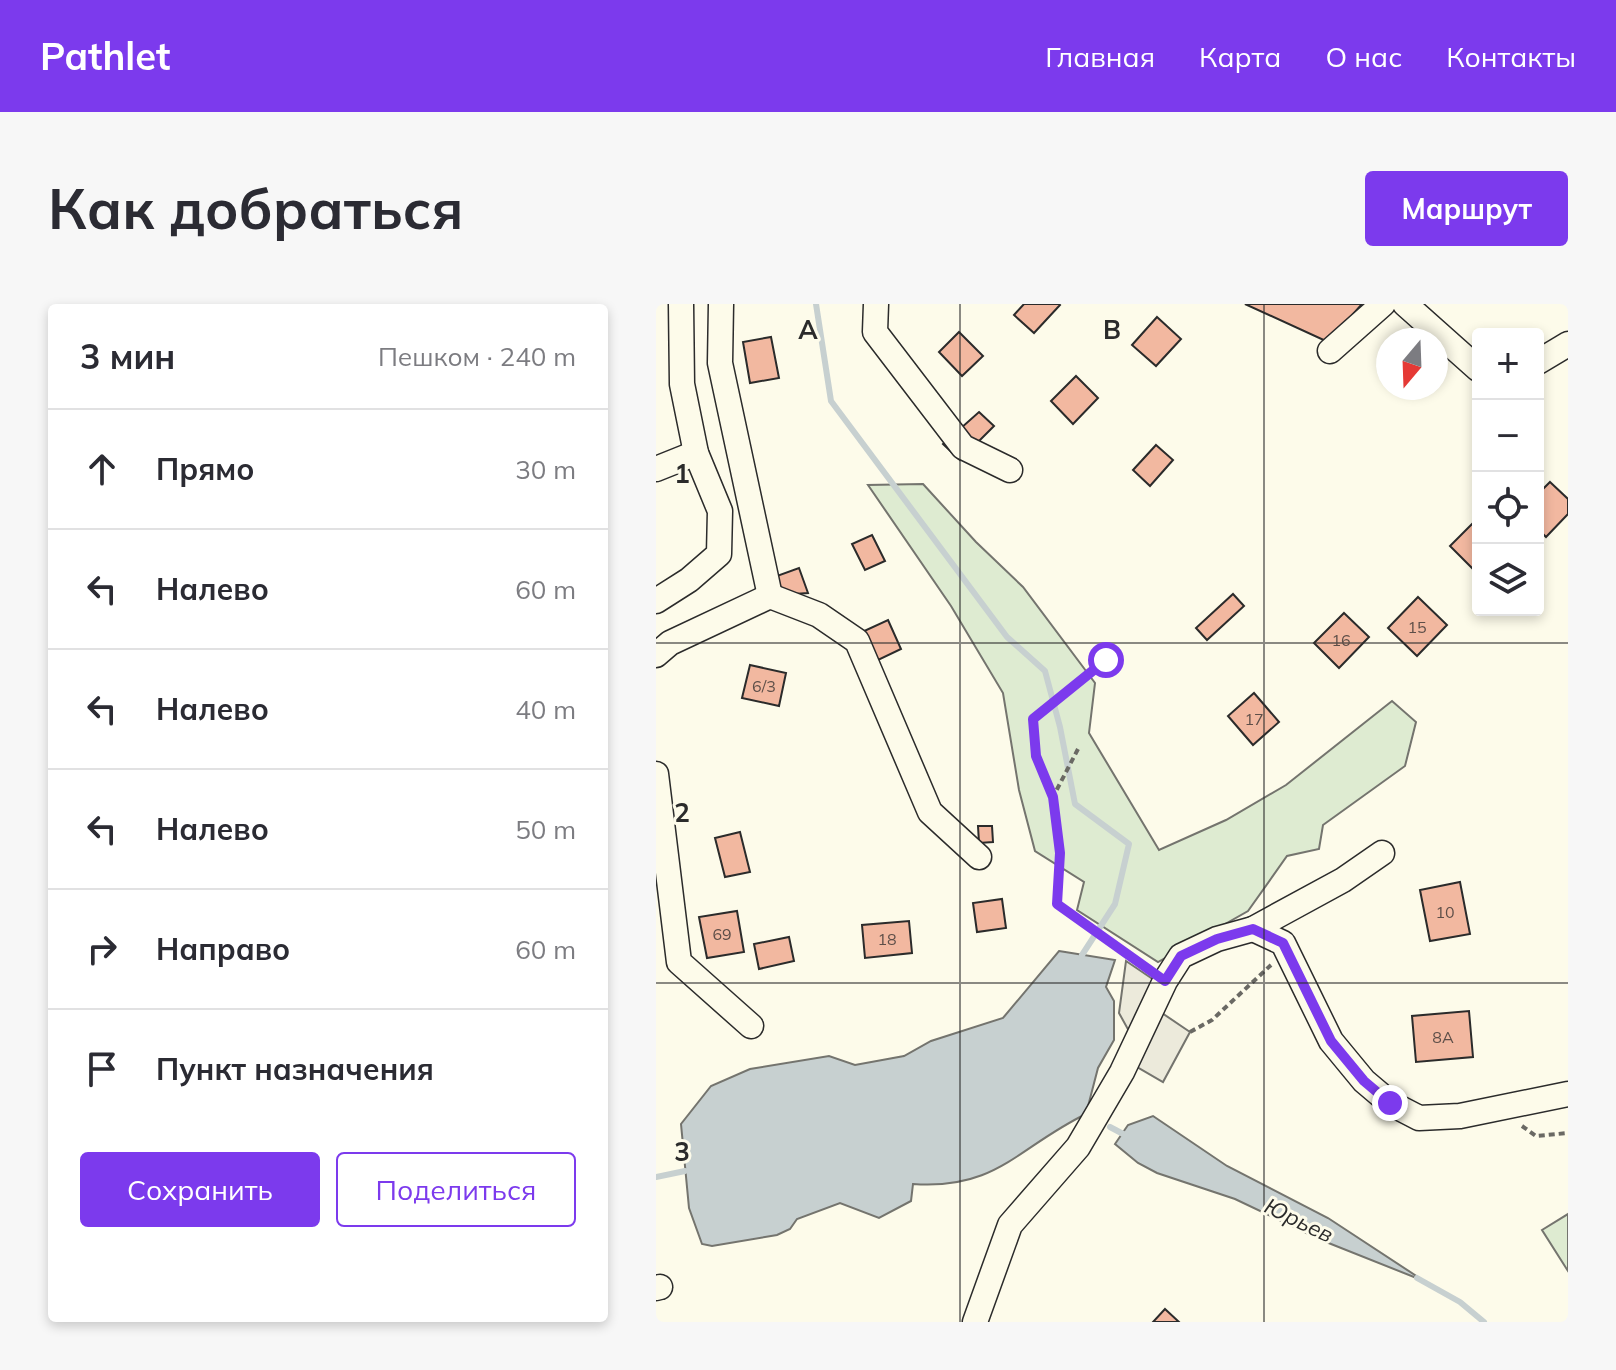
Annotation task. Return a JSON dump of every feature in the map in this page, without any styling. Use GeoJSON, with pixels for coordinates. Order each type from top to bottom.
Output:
{"type":"FeatureCollection","features":[{"type":"Feature","properties":{"kind":"street"},"geometry":{"type":"LineString","coordinates":[[656,601],[689,580],[719,554],[720,511],[696,453],[682,384],[681,304]]}},
{"type":"Feature","properties":{"kind":"street"},"geometry":{"type":"LineString","coordinates":[[721,304],[720,363],[770,596]]}},
{"type":"Feature","properties":{"kind":"street"},"geometry":{"type":"LineString","coordinates":[[876,304],[875,332],[963,447],[1010,470]]}},
{"type":"Feature","properties":{"kind":"street"},"geometry":{"type":"LineString","coordinates":[[1330,351],[1383,304]]}},
{"type":"Feature","properties":{"kind":"street"},"geometry":{"type":"LineString","coordinates":[[1405,304],[1472,364]]}},
{"type":"Feature","properties":{"kind":"street"},"geometry":{"type":"LineString","coordinates":[[1544,358],[1568,344]]}},
{"type":"Feature","properties":{"kind":"street"},"geometry":{"type":"LineString","coordinates":[[656,469],[696,453]]}},
{"type":"Feature","properties":{"kind":"street"},"geometry":{"type":"LineString","coordinates":[[656,655],[670,643],[770,596],[819,615],[857,641],[930,812],[979,857]]}},
{"type":"Feature","properties":{"kind":"street"},"geometry":{"type":"LineString","coordinates":[[656,774],[667,963],[751,1026]]}},
{"type":"Feature","properties":{"kind":"street"},"geometry":{"type":"LineString","coordinates":[[975,1322],[1010,1225],[1078,1147],[1122,1072],[1165,981],[1181,956],[1217,939],[1253,929],[1343,880],[1382,853]]}},
{"type":"Feature","properties":{"kind":"street"},"geometry":{"type":"LineString","coordinates":[[1253,929],[1283,943],[1331,1041],[1364,1081],[1390,1103],[1419,1118],[1460,1116],[1568,1094]]}},
{"type":"Feature","properties":{"kind":"path"},"geometry":{"type":"LineString","coordinates":[[1106,660],[1033,719],[1036,756],[1053,797],[1060,853],[1057,904],[1165,981]]}},
{"type":"Feature","properties":{"kind":"path"},"geometry":{"type":"LineString","coordinates":[[1053,797],[1078,749]]}},
{"type":"Feature","properties":{"kind":"path"},"geometry":{"type":"LineString","coordinates":[[1190,1032],[1212,1020],[1287,950]]}},
{"type":"Feature","properties":{"kind":"green space"},"geometry":{"type":"Polygon","coordinates":[[[923,484],[1023,587],[1095,683],[1089,733],[1159,850],[1226,820],[1286,785],[1392,701],[1416,722],[1405,766],[1323,825],[1319,849],[1287,856],[1248,911],[1158,962],[1077,910],[1084,882],[1035,851],[1019,790],[1003,693],[951,606],[868,485],[923,484]]]}},
{"type":"Feature","properties":{"kind":"green space"},"geometry":{"type":"Polygon","coordinates":[[[1568,1214],[1568,1271],[1542,1230],[1568,1214]]]}},
{"type":"Feature","properties":{"kind":"shaded area"},"geometry":{"type":"Polygon","coordinates":[[[1126,961],[1157,982],[1130,1033],[1119,1013],[1126,961]]]}},
{"type":"Feature","properties":{"kind":"shaded area"},"geometry":{"type":"Polygon","coordinates":[[[1159,1011],[1190,1032],[1163,1082],[1132,1064],[1159,1011]]]}},
{"type":"Feature","properties":{"kind":"water"},"geometry":{"type":"Polygon","coordinates":[[[1059,951],[1115,960],[1106,987],[1114,1001],[1114,1040],[1098,1068],[1086,1114],[987,1173],[942,1184],[913,1184],[911,1201],[879,1218],[840,1203],[797,1219],[790,1229],[777,1235],[712,1246],[702,1244],[689,1208],[681,1124],[711,1086],[750,1069],[829,1056],[855,1065],[904,1056],[931,1041],[1003,1018],[1059,951]]]}},
{"type":"Feature","properties":{"kind":"water"},"geometry":{"type":"Polygon","coordinates":[[[1153,1116],[1227,1166],[1328,1218],[1424,1281],[1321,1240],[1235,1199],[1157,1173],[1138,1163],[1115,1144],[1128,1125],[1153,1116]]]}},
{"type":"Feature","properties":{"kind":"building"},"geometry":{"type":"Polygon","coordinates":[[[1024,304],[1060,305],[1034,333],[1014,315],[1024,304]]]}},
{"type":"Feature","properties":{"kind":"building"},"geometry":{"type":"Polygon","coordinates":[[[1245,304],[1362,304],[1328,342],[1245,304]]]}},
{"type":"Feature","properties":{"kind":"building"},"geometry":{"type":"Polygon","coordinates":[[[1157,317],[1181,339],[1156,366],[1132,345],[1157,317]]]}},
{"type":"Feature","properties":{"kind":"building"},"geometry":{"type":"Polygon","coordinates":[[[959,332],[983,356],[962,376],[939,352],[959,332]]]}},
{"type":"Feature","properties":{"kind":"building"},"geometry":{"type":"Polygon","coordinates":[[[771,337],[779,378],[750,383],[743,342],[771,337]]]}},
{"type":"Feature","properties":{"kind":"building"},"geometry":{"type":"Polygon","coordinates":[[[1076,376],[1098,398],[1073,424],[1051,401],[1076,376]]]}},
{"type":"Feature","properties":{"kind":"building"},"geometry":{"type":"Polygon","coordinates":[[[979,412],[994,426],[960,460],[943,444],[979,412]]]}},
{"type":"Feature","properties":{"kind":"building"},"geometry":{"type":"Polygon","coordinates":[[[1156,445],[1173,460],[1150,486],[1133,470],[1156,445]]]}},
{"type":"Feature","properties":{"kind":"building"},"geometry":{"type":"Polygon","coordinates":[[[1550,482],[1568,499],[1568,514],[1546,537],[1544,535],[1544,488],[1550,482]]]}},
{"type":"Feature","properties":{"kind":"building"},"geometry":{"type":"Polygon","coordinates":[[[1472,524],[1472,568],[1450,546],[1472,524]]]}},
{"type":"Feature","properties":{"kind":"building"},"geometry":{"type":"Polygon","coordinates":[[[872,535],[885,561],[865,570],[852,544],[872,535]]]}},
{"type":"Feature","properties":{"kind":"building"},"geometry":{"type":"Polygon","coordinates":[[[799,568],[808,593],[780,595],[774,577],[799,568]]]}},
{"type":"Feature","properties":{"kind":"building"},"geometry":{"type":"Polygon","coordinates":[[[1233,594],[1244,606],[1207,640],[1196,628],[1233,594]]]}},
{"type":"Feature","properties":{"kind":"building"},"geometry":{"type":"Polygon","coordinates":[[[1418,597],[1447,625],[1417,656],[1388,628],[1418,597]]]}},
{"type":"Feature","properties":{"kind":"building"},"geometry":{"type":"Polygon","coordinates":[[[1344,613],[1369,637],[1339,668],[1314,643],[1344,613]]]}},
{"type":"Feature","properties":{"kind":"building"},"geometry":{"type":"Polygon","coordinates":[[[888,620],[901,649],[876,661],[862,632],[888,620]]]}},
{"type":"Feature","properties":{"kind":"building"},"geometry":{"type":"Polygon","coordinates":[[[750,665],[786,673],[779,706],[742,698],[750,665]]]}},
{"type":"Feature","properties":{"kind":"building"},"geometry":{"type":"Polygon","coordinates":[[[1254,693],[1279,722],[1253,745],[1228,716],[1254,693]]]}},
{"type":"Feature","properties":{"kind":"building"},"geometry":{"type":"Polygon","coordinates":[[[978,826],[992,826],[993,842],[979,843],[978,826]]]}},
{"type":"Feature","properties":{"kind":"building"},"geometry":{"type":"Polygon","coordinates":[[[740,832],[750,872],[725,877],[715,838],[740,832]]]}},
{"type":"Feature","properties":{"kind":"building"},"geometry":{"type":"Polygon","coordinates":[[[1460,882],[1470,934],[1430,941],[1420,890],[1460,882]]]}},
{"type":"Feature","properties":{"kind":"building"},"geometry":{"type":"Polygon","coordinates":[[[1002,899],[1006,928],[977,932],[973,903],[1002,899]]]}},
{"type":"Feature","properties":{"kind":"building"},"geometry":{"type":"Polygon","coordinates":[[[737,911],[744,952],[707,958],[699,917],[737,911]]]}},
{"type":"Feature","properties":{"kind":"building"},"geometry":{"type":"Polygon","coordinates":[[[909,921],[912,953],[865,958],[862,925],[909,921]]]}},
{"type":"Feature","properties":{"kind":"building"},"geometry":{"type":"Polygon","coordinates":[[[789,937],[794,961],[759,969],[754,944],[789,937]]]}},
{"type":"Feature","properties":{"kind":"building"},"geometry":{"type":"Polygon","coordinates":[[[1469,1011],[1473,1057],[1416,1062],[1412,1016],[1469,1011]]]}},
{"type":"Feature","properties":{"kind":"building"},"geometry":{"type":"Polygon","coordinates":[[[1165,1309],[1179,1322],[1153,1322],[1165,1309]]]}},
{"type":"Feature","properties":{"kind":"waterway"},"geometry":{"type":"LineString","coordinates":[[816,304],[831,401],[1007,637],[1045,671],[1075,804],[1129,844],[1115,904],[1082,955]]}},
{"type":"Feature","properties":{"kind":"waterway","name":"Юрьев"},"geometry":{"type":"LineString","coordinates":[[1110,1127],[1127,1136]]}},
{"type":"Feature","properties":{"kind":"waterway","name":"Юрьев"},"geometry":{"type":"LineString","coordinates":[[656,1177],[685,1171]]}},
{"type":"Feature","properties":{"kind":"waterway","name":"Юрьев"},"geometry":{"type":"LineString","coordinates":[[1417,1278],[1460,1302],[1484,1322]]}},
{"type":"Feature","properties":{"kind":"route"},"geometry":{"type":"LineString","coordinates":[[1106,660],[1033,719],[1036,756],[1053,797],[1060,853],[1057,904],[1165,981],[1181,956],[1217,939],[1253,929],[1283,943],[1331,1041],[1364,1081],[1390,1103]]}}]}
